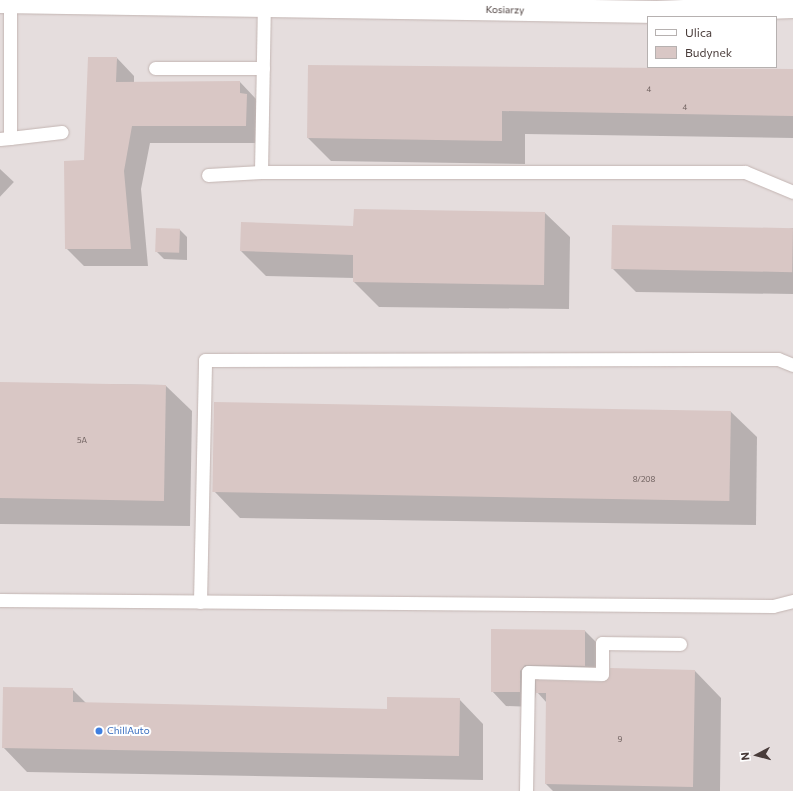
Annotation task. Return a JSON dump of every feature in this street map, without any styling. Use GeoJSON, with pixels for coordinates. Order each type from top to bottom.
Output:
{"type":"FeatureCollection","features":[{"type":"Feature","properties":{"kind":"street","name":"Kosiarzy"},"geometry":{"type":"LineString","coordinates":[[5,2],[658,6],[724,5],[793,7]]}},
{"type":"Feature","properties":{"kind":"lane"},"geometry":{"type":"LineString","coordinates":[[5,2],[5,138],[62,132]]}},
{"type":"Feature","properties":{"kind":"lane"},"geometry":{"type":"LineString","coordinates":[[261,172],[264,3]]}},
{"type":"Feature","properties":{"kind":"lane"},"geometry":{"type":"LineString","coordinates":[[155,68],[263,68]]}},
{"type":"Feature","properties":{"kind":"lane"},"geometry":{"type":"LineString","coordinates":[[208,175],[261,172],[745,172],[793,192]]}},
{"type":"Feature","properties":{"kind":"lane"},"geometry":{"type":"LineString","coordinates":[[200,602],[205,360],[778,359],[793,365]]}},
{"type":"Feature","properties":{"kind":"lane"},"geometry":{"type":"LineString","coordinates":[[0,600],[773,606],[793,601]]}},
{"type":"Feature","properties":{"kind":"lane"},"geometry":{"type":"LineString","coordinates":[[526,791],[528,672],[602,674],[602,643],[680,644]]}},
{"type":"Feature","properties":{"kind":"shaded area"},"geometry":{"type":"Polygon","coordinates":[[[4,0],[793,0],[793,791],[0,791],[0,11],[4,0]]]}},
{"type":"Feature","properties":{"kind":"building"},"geometry":{"type":"Polygon","coordinates":[[[88,57],[117,57],[116,82],[240,81],[240,93],[247,94],[246,126],[132,126],[124,171],[131,249],[65,249],[64,161],[84,160],[88,57]]]}},
{"type":"Feature","properties":{"kind":"building"},"geometry":{"type":"Polygon","coordinates":[[[308,65],[793,69],[793,116],[502,111],[502,141],[307,138],[308,65]]]}},
{"type":"Feature","properties":{"kind":"building"},"geometry":{"type":"Polygon","coordinates":[[[354,209],[545,212],[544,285],[353,282],[353,255],[240,251],[241,222],[353,226],[354,209]]]}},
{"type":"Feature","properties":{"kind":"building"},"geometry":{"type":"Polygon","coordinates":[[[612,225],[793,228],[792,272],[611,269],[612,225]]]}},
{"type":"Feature","properties":{"kind":"building"},"geometry":{"type":"Polygon","coordinates":[[[156,228],[180,229],[179,253],[155,252],[156,228]]]}},
{"type":"Feature","properties":{"kind":"building"},"geometry":{"type":"Polygon","coordinates":[[[0,382],[166,385],[164,501],[0,498],[0,382]]]}},
{"type":"Feature","properties":{"kind":"building"},"geometry":{"type":"Polygon","coordinates":[[[214,402],[731,411],[729,501],[212,492],[214,402]]]}},
{"type":"Feature","properties":{"kind":"building"},"geometry":{"type":"Polygon","coordinates":[[[491,629],[585,630],[585,666],[525,665],[520,671],[520,692],[491,692],[491,629]]]}},
{"type":"Feature","properties":{"kind":"building"},"geometry":{"type":"Polygon","coordinates":[[[610,668],[695,670],[693,787],[545,784],[546,693],[536,693],[536,680],[602,682],[609,678],[610,668]]]}},
{"type":"Feature","properties":{"kind":"building"},"geometry":{"type":"Polygon","coordinates":[[[3,687],[73,688],[73,702],[387,709],[387,697],[460,698],[459,756],[2,748],[3,687]]]}},
{"type":"Feature","properties":{"kind":"place","name":"ChillAuto"},"geometry":{"type":"Point","coordinates":[99,731]}}]}
